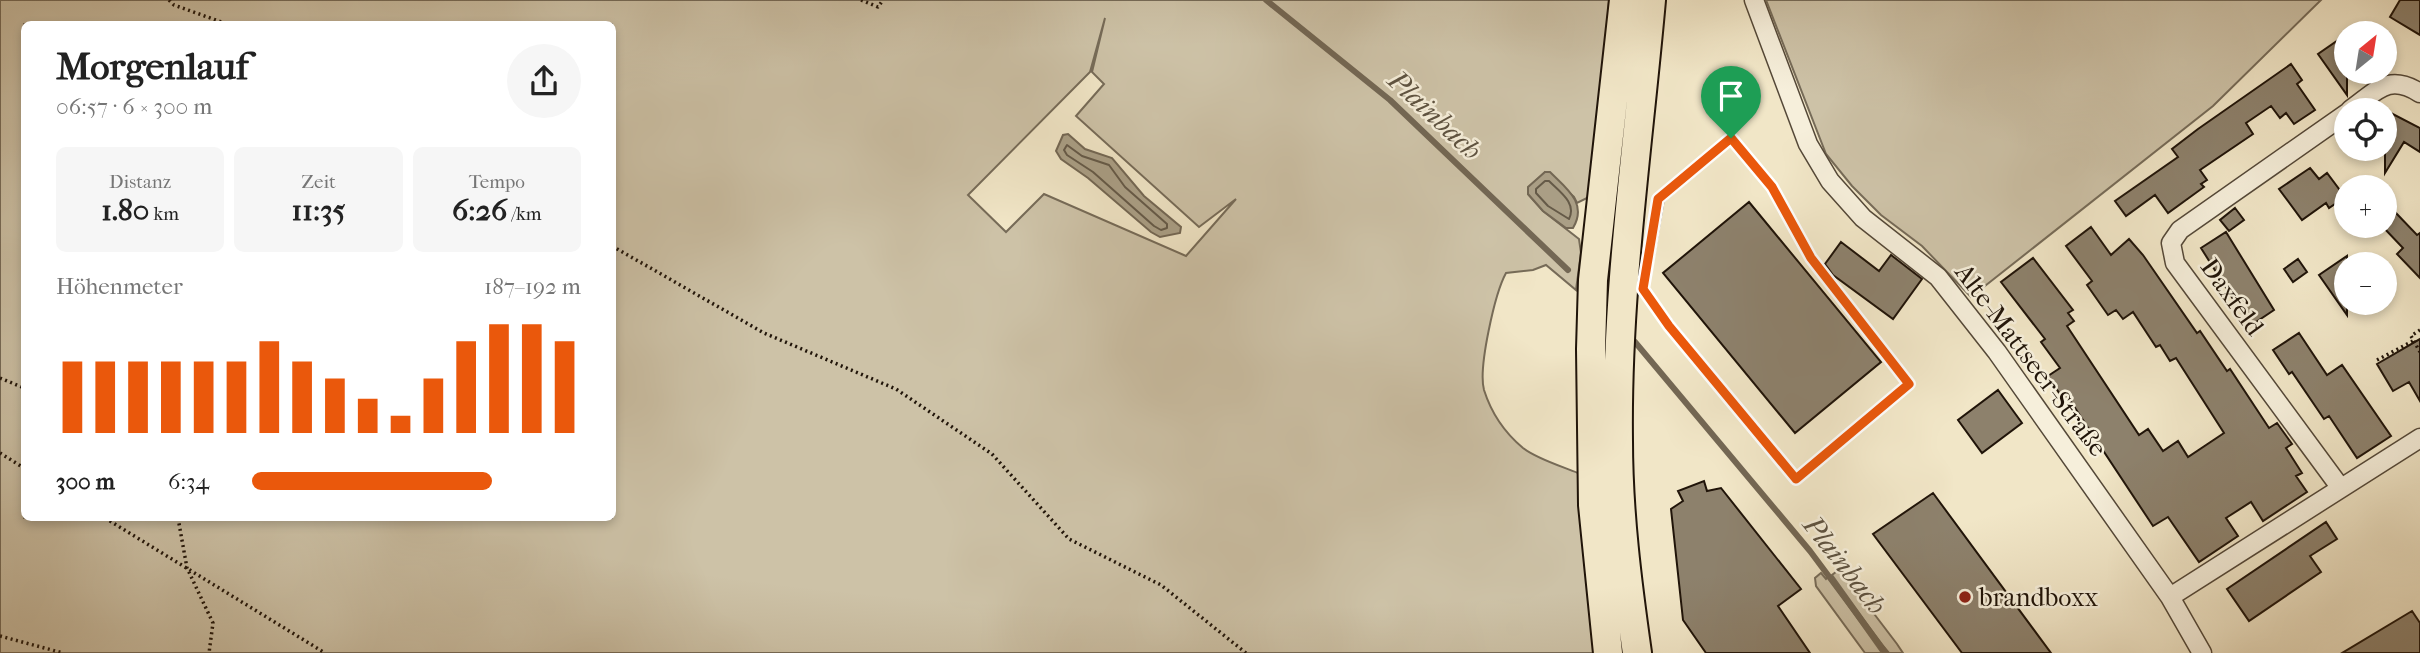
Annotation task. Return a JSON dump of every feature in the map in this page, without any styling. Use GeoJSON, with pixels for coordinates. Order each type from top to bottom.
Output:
{"type":"FeatureCollection","features":[{"type":"Feature","properties":{"kind":"main road"},"geometry":{"type":"LineString","coordinates":[[1608,653],[1593,505],[1591,349],[1593,281],[1624,0]]}},
{"type":"Feature","properties":{"kind":"main road"},"geometry":{"type":"LineString","coordinates":[[1636,653],[1626,578],[1621,508],[1619,369],[1651,0]]}},
{"type":"Feature","properties":{"kind":"street","name":"Alte-Mattseer-Straße"},"geometry":{"type":"LineString","coordinates":[[1754,0],[1808,144],[1830,181],[1863,218],[1938,277],[1997,352],[2170,597],[2202,653]]}},
{"type":"Feature","properties":{"kind":"street","name":"Daxfeld"},"geometry":{"type":"LineString","coordinates":[[2367,98],[2388,83],[2404,83],[2420,93]]}},
{"type":"Feature","properties":{"kind":"street","name":"Daxfeld"},"geometry":{"type":"LineString","coordinates":[[2334,121],[2180,230],[2171,243],[2175,262],[2340,487]]}},
{"type":"Feature","properties":{"kind":"street"},"geometry":{"type":"LineString","coordinates":[[2170,597],[2420,438]]}},
{"type":"Feature","properties":{"kind":"lane"},"geometry":{"type":"LineString","coordinates":[[1731,138],[1772,187],[1811,258],[1909,384],[1796,479],[1669,326],[1643,289],[1658,199],[1731,138]]}},
{"type":"Feature","properties":{"kind":"path"},"geometry":{"type":"LineString","coordinates":[[169,0],[174,5],[219,21]]}},
{"type":"Feature","properties":{"kind":"path"},"geometry":{"type":"LineString","coordinates":[[861,0],[878,7],[883,0]]}},
{"type":"Feature","properties":{"kind":"path"},"geometry":{"type":"LineString","coordinates":[[616,248],[764,333],[896,389],[992,454],[1069,539],[1161,585],[1246,653]]}},
{"type":"Feature","properties":{"kind":"path"},"geometry":{"type":"LineString","coordinates":[[2420,330],[2411,336],[2420,352]]}},
{"type":"Feature","properties":{"kind":"path"},"geometry":{"type":"LineString","coordinates":[[2377,360],[2413,341]]}},
{"type":"Feature","properties":{"kind":"path"},"geometry":{"type":"LineString","coordinates":[[0,378],[21,387]]}},
{"type":"Feature","properties":{"kind":"path"},"geometry":{"type":"LineString","coordinates":[[0,453],[21,466]]}},
{"type":"Feature","properties":{"kind":"path"},"geometry":{"type":"LineString","coordinates":[[110,521],[325,653]]}},
{"type":"Feature","properties":{"kind":"path"},"geometry":{"type":"LineString","coordinates":[[179,521],[187,568],[213,623],[209,653]]}},
{"type":"Feature","properties":{"kind":"path"},"geometry":{"type":"LineString","coordinates":[[0,636],[63,653]]}},
{"type":"Feature","properties":{"kind":"shaded area"},"geometry":{"type":"Polygon","coordinates":[[[0,0],[1609,0],[1599,137],[1591,196],[1577,203],[1574,197],[1545,172],[1528,188],[1528,194],[1543,211],[1579,239],[1581,253],[1576,290],[1546,265],[1533,270],[1506,273],[1497,297],[1483,365],[1487,398],[1495,414],[1516,442],[1535,456],[1578,473],[1596,653],[0,653],[0,0]],[[1105,18],[1090,72],[968,195],[1006,232],[1044,194],[1186,256],[1236,199],[1199,227],[1076,116],[1104,84],[1092,72],[1105,18]]]}},
{"type":"Feature","properties":{"kind":"shaded area"},"geometry":{"type":"Polygon","coordinates":[[[1766,0],[2321,0],[2213,106],[1971,297],[1922,246],[1881,215],[1852,186],[1826,154],[1766,0]]]}},
{"type":"Feature","properties":{"kind":"shaded area"},"geometry":{"type":"Polygon","coordinates":[[[1840,569],[1903,653],[1889,653],[1882,645],[1832,575],[1840,569]]]}},
{"type":"Feature","properties":{"kind":"shaded area"},"geometry":{"type":"Polygon","coordinates":[[[1821,573],[1826,579],[1828,577],[1882,653],[1865,653],[1816,586],[1815,578],[1821,573]]]}},
{"type":"Feature","properties":{"kind":"water"},"geometry":{"type":"Polygon","coordinates":[[[1068,134],[1085,149],[1112,158],[1144,196],[1181,227],[1180,233],[1160,237],[1151,232],[1088,178],[1061,159],[1056,151],[1063,135],[1068,134]]]}},
{"type":"Feature","properties":{"kind":"water"},"geometry":{"type":"Polygon","coordinates":[[[1545,172],[1550,172],[1568,190],[1577,204],[1577,219],[1573,228],[1566,228],[1543,211],[1528,194],[1528,187],[1545,172]]]}},
{"type":"Feature","properties":{"kind":"building"},"geometry":{"type":"Polygon","coordinates":[[[2400,0],[2420,0],[2420,35],[2398,21],[2390,17],[2400,0]]]}},
{"type":"Feature","properties":{"kind":"building"},"geometry":{"type":"Polygon","coordinates":[[[2334,43],[2334,77],[2318,54],[2334,43]]]}},
{"type":"Feature","properties":{"kind":"building"},"geometry":{"type":"Polygon","coordinates":[[[2291,64],[2302,80],[2297,84],[2315,110],[2294,124],[2286,113],[2280,118],[2271,106],[2246,123],[2253,134],[2200,170],[2207,180],[2201,184],[2204,187],[2168,213],[2155,195],[2126,216],[2115,201],[2178,157],[2172,149],[2291,64]]]}},
{"type":"Feature","properties":{"kind":"building"},"geometry":{"type":"Polygon","coordinates":[[[2339,84],[2347,84],[2347,95],[2339,84]]]}},
{"type":"Feature","properties":{"kind":"building"},"geometry":{"type":"Polygon","coordinates":[[[2397,116],[2420,128],[2420,152],[2404,142],[2397,153],[2397,116]]]}},
{"type":"Feature","properties":{"kind":"building"},"geometry":{"type":"Polygon","coordinates":[[[2385,161],[2392,161],[2385,173],[2385,161]]]}},
{"type":"Feature","properties":{"kind":"building"},"geometry":{"type":"Polygon","coordinates":[[[2310,168],[2319,179],[2327,173],[2334,182],[2334,205],[2329,208],[2326,203],[2302,220],[2279,189],[2310,168]]]}},
{"type":"Feature","properties":{"kind":"building"},"geometry":{"type":"Polygon","coordinates":[[[1749,202],[1881,362],[1795,433],[1663,273],[1749,202]]]}},
{"type":"Feature","properties":{"kind":"building"},"geometry":{"type":"Polygon","coordinates":[[[2235,208],[2244,220],[2229,231],[2220,220],[2235,208]]]}},
{"type":"Feature","properties":{"kind":"building"},"geometry":{"type":"Polygon","coordinates":[[[2397,214],[2417,235],[2420,233],[2420,278],[2397,254],[2403,248],[2393,238],[2397,238],[2397,214]]]}},
{"type":"Feature","properties":{"kind":"building"},"geometry":{"type":"Polygon","coordinates":[[[2091,227],[2111,255],[2129,239],[2143,255],[2197,333],[2200,331],[2227,371],[2230,369],[2269,428],[2277,423],[2292,444],[2286,448],[2302,473],[2296,476],[2307,492],[2263,521],[2251,502],[2226,518],[2238,536],[2199,562],[2168,517],[2153,526],[2071,402],[2067,405],[2048,376],[2060,368],[2041,342],[2045,339],[2001,282],[2033,258],[2073,310],[2068,313],[2074,321],[2067,326],[2139,435],[2148,429],[2163,451],[2178,441],[2188,457],[2224,433],[2176,358],[2170,361],[2160,345],[2156,347],[2133,312],[2123,319],[2116,310],[2108,315],[2087,285],[2092,281],[2066,246],[2091,227]]]}},
{"type":"Feature","properties":{"kind":"building"},"geometry":{"type":"Polygon","coordinates":[[[2226,232],[2274,310],[2250,326],[2201,248],[2226,232]]]}},
{"type":"Feature","properties":{"kind":"building"},"geometry":{"type":"Polygon","coordinates":[[[1841,242],[1879,271],[1891,255],[1922,279],[1893,319],[1833,275],[1825,264],[1841,242]]]}},
{"type":"Feature","properties":{"kind":"building"},"geometry":{"type":"Polygon","coordinates":[[[2298,259],[2307,272],[2293,282],[2284,269],[2298,259]]]}},
{"type":"Feature","properties":{"kind":"building"},"geometry":{"type":"Polygon","coordinates":[[[2334,265],[2334,296],[2319,275],[2334,265]]]}},
{"type":"Feature","properties":{"kind":"building"},"geometry":{"type":"Polygon","coordinates":[[[2299,333],[2327,375],[2342,365],[2391,436],[2357,458],[2329,416],[2324,419],[2292,372],[2289,374],[2273,350],[2299,333]]]}},
{"type":"Feature","properties":{"kind":"building"},"geometry":{"type":"Polygon","coordinates":[[[2420,339],[2420,401],[2409,382],[2393,391],[2377,364],[2420,339]]]}},
{"type":"Feature","properties":{"kind":"building"},"geometry":{"type":"Polygon","coordinates":[[[1998,390],[2022,423],[1982,453],[1958,420],[1998,390]]]}},
{"type":"Feature","properties":{"kind":"building"},"geometry":{"type":"Polygon","coordinates":[[[1704,481],[1707,491],[1721,488],[1801,589],[1778,606],[1810,653],[1706,653],[1683,620],[1671,509],[1683,501],[1678,491],[1704,481]]]}},
{"type":"Feature","properties":{"kind":"building","name":"brandboxx"},"geometry":{"type":"Polygon","coordinates":[[[1933,493],[2051,653],[1962,653],[1873,534],[1933,493]]]}},
{"type":"Feature","properties":{"kind":"building"},"geometry":{"type":"Polygon","coordinates":[[[2326,522],[2337,539],[2310,556],[2321,572],[2249,621],[2227,589],[2326,522]]]}},
{"type":"Feature","properties":{"kind":"building"},"geometry":{"type":"Polygon","coordinates":[[[2412,611],[2420,623],[2420,653],[2342,653],[2412,611]]]}},
{"type":"Feature","properties":{"kind":"waterway","name":"Plainbach"},"geometry":{"type":"LineString","coordinates":[[1266,0],[1390,100],[1568,270]]}},
{"type":"Feature","properties":{"kind":"waterway","name":"Plainbach"},"geometry":{"type":"LineString","coordinates":[[1635,342],[1810,551],[1886,653]]}},
{"type":"Feature","properties":{"kind":"place","name":"brandboxx"},"geometry":{"type":"Point","coordinates":[1965,597]}},
{"type":"Feature","properties":{"kind":"route"},"geometry":{"type":"LineString","coordinates":[[1731,138],[1772,187],[1811,258],[1909,384],[1796,479],[1669,326],[1643,289],[1658,199],[1731,138]]}}]}
